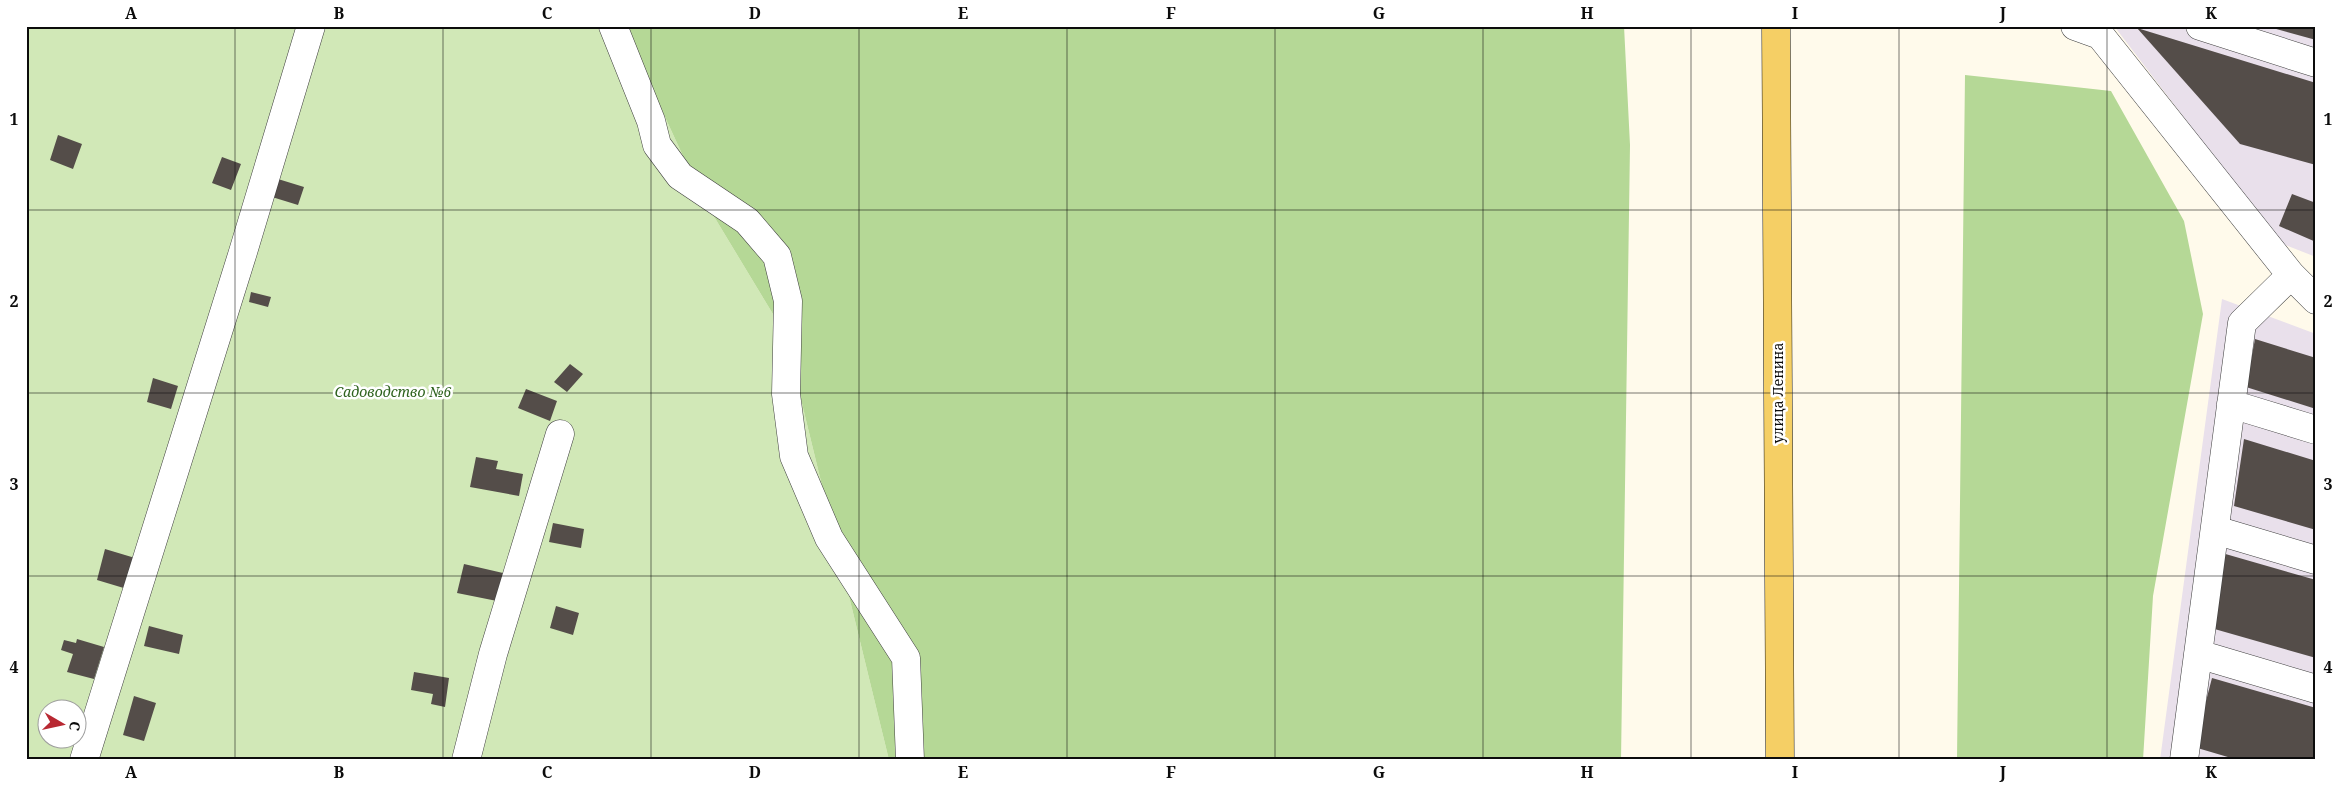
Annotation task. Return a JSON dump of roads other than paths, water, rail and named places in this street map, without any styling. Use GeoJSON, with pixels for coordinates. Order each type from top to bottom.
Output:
{"type":"FeatureCollection","features":[{"type":"Feature","properties":{"kind":"main road","name":"улица Ленина"},"geometry":{"type":"LineString","coordinates":[[1776,26],[1780,760]]}},
{"type":"Feature","properties":{"kind":"lane"},"geometry":{"type":"LineString","coordinates":[[84,760],[240,262],[311,26]]}},
{"type":"Feature","properties":{"kind":"lane"},"geometry":{"type":"LineString","coordinates":[[614,26],[651,121],[657,145],[680,176],[747,221],[777,256],[788,301],[786,394],[794,456],[829,538],[906,658],[910,760]]}},
{"type":"Feature","properties":{"kind":"lane"},"geometry":{"type":"LineString","coordinates":[[2075,26],[2100,35],[2291,274],[2316,300]]}},
{"type":"Feature","properties":{"kind":"lane"},"geometry":{"type":"LineString","coordinates":[[2200,26],[2316,63]]}},
{"type":"Feature","properties":{"kind":"lane"},"geometry":{"type":"LineString","coordinates":[[2184,760],[2242,323],[2291,274]]}},
{"type":"Feature","properties":{"kind":"lane"},"geometry":{"type":"LineString","coordinates":[[2232,404],[2316,430]]}},
{"type":"Feature","properties":{"kind":"lane"},"geometry":{"type":"LineString","coordinates":[[466,760],[493,654],[560,434]]}},
{"type":"Feature","properties":{"kind":"lane"},"geometry":{"type":"LineString","coordinates":[[2215,530],[2316,560]]}},
{"type":"Feature","properties":{"kind":"lane"},"geometry":{"type":"LineString","coordinates":[[2198,654],[2316,689]]}},
{"type":"Feature","properties":{"kind":"park label","name":"Садоводство №6"},"geometry":{"type":"Point","coordinates":[393,392]}}]}
